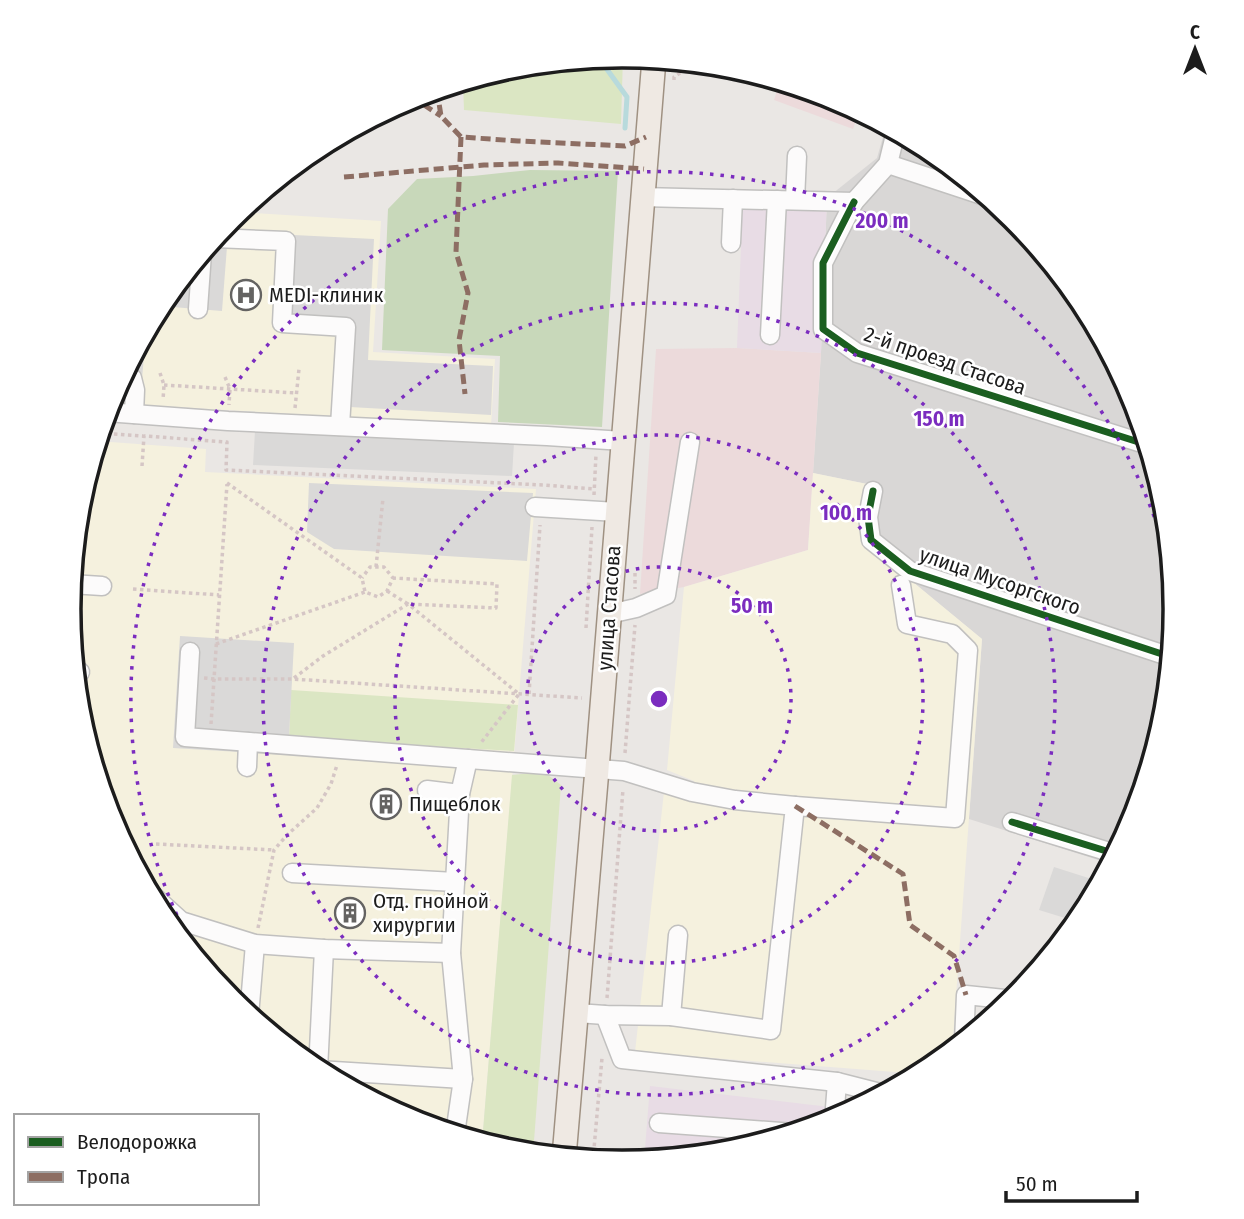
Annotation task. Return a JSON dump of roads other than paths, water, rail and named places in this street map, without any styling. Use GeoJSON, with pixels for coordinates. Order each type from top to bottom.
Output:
{"type":"FeatureCollection","features":[{"type":"Feature","properties":{"kind":"main road","name":"улица Стасова"},"geometry":{"type":"LineString","coordinates":[[566,1148],[652,69]]}},
{"type":"Feature","properties":{"kind":"street"},"geometry":{"type":"LineString","coordinates":[[642,197],[854,202],[888,164],[894,141]]}},
{"type":"Feature","properties":{"kind":"street"},"geometry":{"type":"LineString","coordinates":[[770,335],[786,200],[797,156]]}},
{"type":"Feature","properties":{"kind":"street"},"geometry":{"type":"LineString","coordinates":[[888,164],[961,188]]}},
{"type":"Feature","properties":{"kind":"street"},"geometry":{"type":"LineString","coordinates":[[731,243],[733,199]]}},
{"type":"Feature","properties":{"kind":"street","name":"2-й проезд Стасова"},"geometry":{"type":"LineString","coordinates":[[854,202],[823,263],[823,329],[857,353],[1137,441]]}},
{"type":"Feature","properties":{"kind":"street"},"geometry":{"type":"LineString","coordinates":[[228,239],[286,241],[282,323],[346,327],[340,426]]}},
{"type":"Feature","properties":{"kind":"street"},"geometry":{"type":"LineString","coordinates":[[198,309],[201,270]]}},
{"type":"Feature","properties":{"kind":"street"},"geometry":{"type":"LineString","coordinates":[[132,380],[134,414]]}},
{"type":"Feature","properties":{"kind":"street"},"geometry":{"type":"LineString","coordinates":[[118,413],[503,438],[623,441]]}},
{"type":"Feature","properties":{"kind":"street"},"geometry":{"type":"LineString","coordinates":[[608,614],[636,608],[666,595],[691,442]]}},
{"type":"Feature","properties":{"kind":"street","name":"улица Мусоргского"},"geometry":{"type":"LineString","coordinates":[[873,491],[868,517],[871,540],[910,571],[1161,654]]}},
{"type":"Feature","properties":{"kind":"street"},"geometry":{"type":"LineString","coordinates":[[538,508],[617,512]]}},
{"type":"Feature","properties":{"kind":"street"},"geometry":{"type":"LineString","coordinates":[[82,585],[102,586]]}},
{"type":"Feature","properties":{"kind":"street"},"geometry":{"type":"LineString","coordinates":[[190,652],[185,737],[624,771],[692,792],[735,800],[955,818],[968,650],[952,634],[907,624],[901,585]]}},
{"type":"Feature","properties":{"kind":"street"},"geometry":{"type":"LineString","coordinates":[[247,767],[248,742]]}},
{"type":"Feature","properties":{"kind":"street"},"geometry":{"type":"LineString","coordinates":[[456,1124],[463,1079],[451,953],[460,794],[468,759]]}},
{"type":"Feature","properties":{"kind":"street"},"geometry":{"type":"LineString","coordinates":[[427,790],[460,794]]}},
{"type":"Feature","properties":{"kind":"street"},"geometry":{"type":"LineString","coordinates":[[577,1013],[671,1016],[771,1030],[795,806]]}},
{"type":"Feature","properties":{"kind":"street"},"geometry":{"type":"LineString","coordinates":[[1012,822],[1106,851]]}},
{"type":"Feature","properties":{"kind":"street"},"geometry":{"type":"LineString","coordinates":[[292,873],[455,882]]}},
{"type":"Feature","properties":{"kind":"street"},"geometry":{"type":"LineString","coordinates":[[178,918],[255,944],[451,953]]}},
{"type":"Feature","properties":{"kind":"street"},"geometry":{"type":"LineString","coordinates":[[671,1016],[678,935]]}},
{"type":"Feature","properties":{"kind":"street"},"geometry":{"type":"LineString","coordinates":[[250,1002],[255,944]]}},
{"type":"Feature","properties":{"kind":"street"},"geometry":{"type":"LineString","coordinates":[[319,1058],[324,949]]}},
{"type":"Feature","properties":{"kind":"street"},"geometry":{"type":"LineString","coordinates":[[965,1028],[966,995],[998,998]]}},
{"type":"Feature","properties":{"kind":"street"},"geometry":{"type":"LineString","coordinates":[[605,1015],[622,1059],[837,1082],[870,1090]]}},
{"type":"Feature","properties":{"kind":"street"},"geometry":{"type":"LineString","coordinates":[[340,1071],[463,1079]]}},
{"type":"Feature","properties":{"kind":"street"},"geometry":{"type":"LineString","coordinates":[[835,1107],[837,1082]]}},
{"type":"Feature","properties":{"kind":"street"},"geometry":{"type":"LineString","coordinates":[[659,1124],[765,1131]]}},
{"type":"Feature","properties":{"kind":"waterway"},"geometry":{"type":"LineString","coordinates":[[606,68],[627,97],[625,128]]}},
{"type":"Feature","properties":{"kind":"place","name":"MEDI-клиник"},"geometry":{"type":"Point","coordinates":[246,295]}},
{"type":"Feature","properties":{"kind":"place","name":"Пищеблок"},"geometry":{"type":"Point","coordinates":[386,804]}},
{"type":"Feature","properties":{"kind":"place","name":"Отд. гнойной хирургии"},"geometry":{"type":"Point","coordinates":[350,913]}}]}
